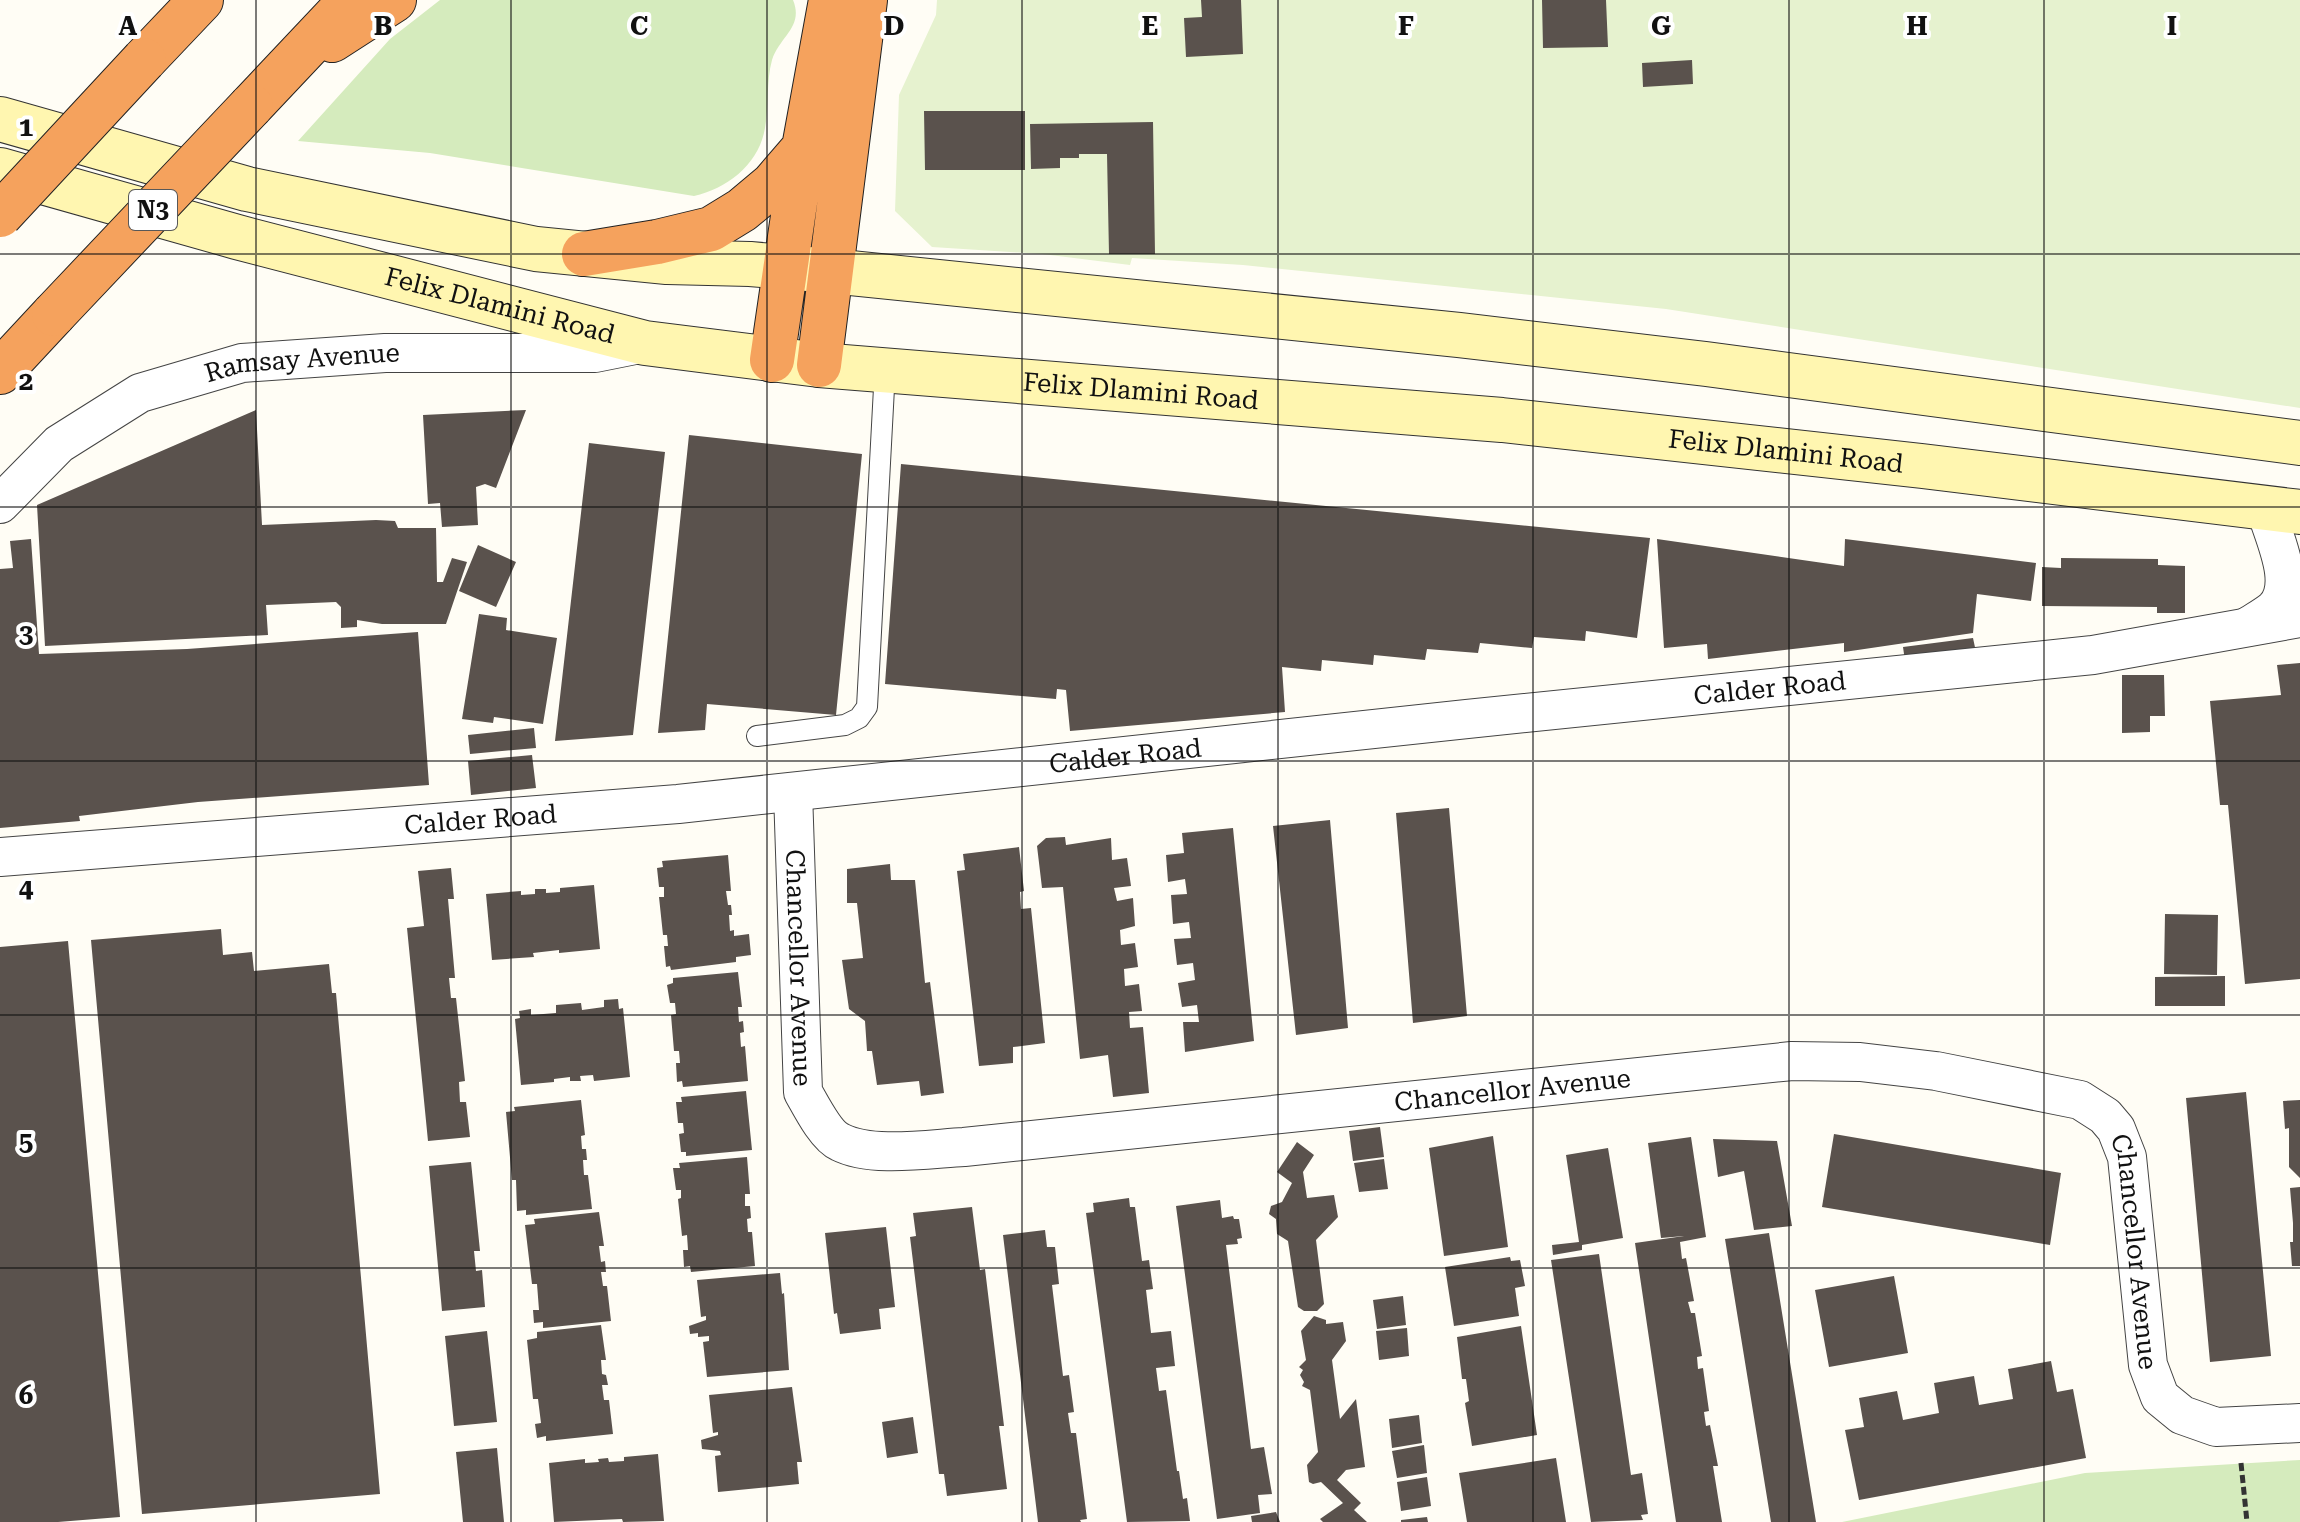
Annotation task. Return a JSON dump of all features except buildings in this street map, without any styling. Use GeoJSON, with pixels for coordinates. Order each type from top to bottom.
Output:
{"type":"FeatureCollection","features":[{"type":"Feature","properties":{"kind":"highway"},"geometry":{"type":"LineString","coordinates":[[0,215],[201,0]]}},
{"type":"Feature","properties":{"kind":"highway","name":"N3"},"geometry":{"type":"LineString","coordinates":[[0,372],[351,0]]}},
{"type":"Feature","properties":{"kind":"highway"},"geometry":{"type":"LineString","coordinates":[[285,71],[394,0]]}},
{"type":"Feature","properties":{"kind":"highway"},"geometry":{"type":"LineString","coordinates":[[772,360],[784,267],[831,0]]}},
{"type":"Feature","properties":{"kind":"highway"},"geometry":{"type":"LineString","coordinates":[[819,365],[865,0]]}},
{"type":"Feature","properties":{"kind":"highway"},"geometry":{"type":"LineString","coordinates":[[584,254],[711,229],[742,210],[773,184],[804,148]]}},
{"type":"Feature","properties":{"kind":"main road"},"geometry":{"type":"LineString","coordinates":[[0,119],[247,189],[536,249],[667,262],[831,271],[1536,344],[2300,443]]}},
{"type":"Feature","properties":{"kind":"main road","name":"Felix Dlamini Road"},"geometry":{"type":"LineString","coordinates":[[0,170],[237,237],[645,343],[819,365],[1502,420],[1906,464],[2283,510]]}},
{"type":"Feature","properties":{"kind":"street","name":"Ramsay Avenue"},"geometry":{"type":"LineString","coordinates":[[0,504],[59,444],[140,393],[242,363],[385,353],[595,353],[645,343]]}},
{"type":"Feature","properties":{"kind":"street","name":"Calder Road"},"geometry":{"type":"LineString","coordinates":[[2247,627],[2274,609],[2284,594],[2283,510]]}},
{"type":"Feature","properties":{"kind":"street","name":"Calder Road"},"geometry":{"type":"LineString","coordinates":[[0,857],[521,818],[793,792],[1451,720],[2093,655],[2300,618]]}},
{"type":"Feature","properties":{"kind":"street","name":"Chancellor Avenue"},"geometry":{"type":"LineString","coordinates":[[793,792],[803,1092],[837,1142],[870,1150],[964,1147],[1792,1061],[1860,1062],[1936,1071],[2080,1100],[2105,1116],[2116,1129],[2127,1157],[2148,1365],[2160,1397],[2182,1415],[2216,1427],[2300,1423]]}},
{"type":"Feature","properties":{"kind":"lane"},"geometry":{"type":"LineString","coordinates":[[757,736],[845,725],[859,718],[867,707],[885,369]]}},
{"type":"Feature","properties":{"kind":"path"},"geometry":{"type":"LineString","coordinates":[[2235,1426],[2247,1522]]}},
{"type":"Feature","properties":{"kind":"green space"},"geometry":{"type":"Polygon","coordinates":[[[440,0],[793,0],[796,9],[793,25],[772,60],[765,128],[756,153],[730,180],[694,196],[430,153],[298,141],[390,39],[440,0]]]}},
{"type":"Feature","properties":{"kind":"green space"},"geometry":{"type":"Polygon","coordinates":[[[937,0],[2300,0],[2300,408],[1666,309],[1243,265],[1132,258],[1130,265],[1042,254],[932,247],[895,211],[899,95],[936,15],[937,0]]]}},
{"type":"Feature","properties":{"kind":"green space"},"geometry":{"type":"Polygon","coordinates":[[[2300,1460],[2300,1522],[1842,1522],[2085,1473],[2300,1460]]]}}]}
